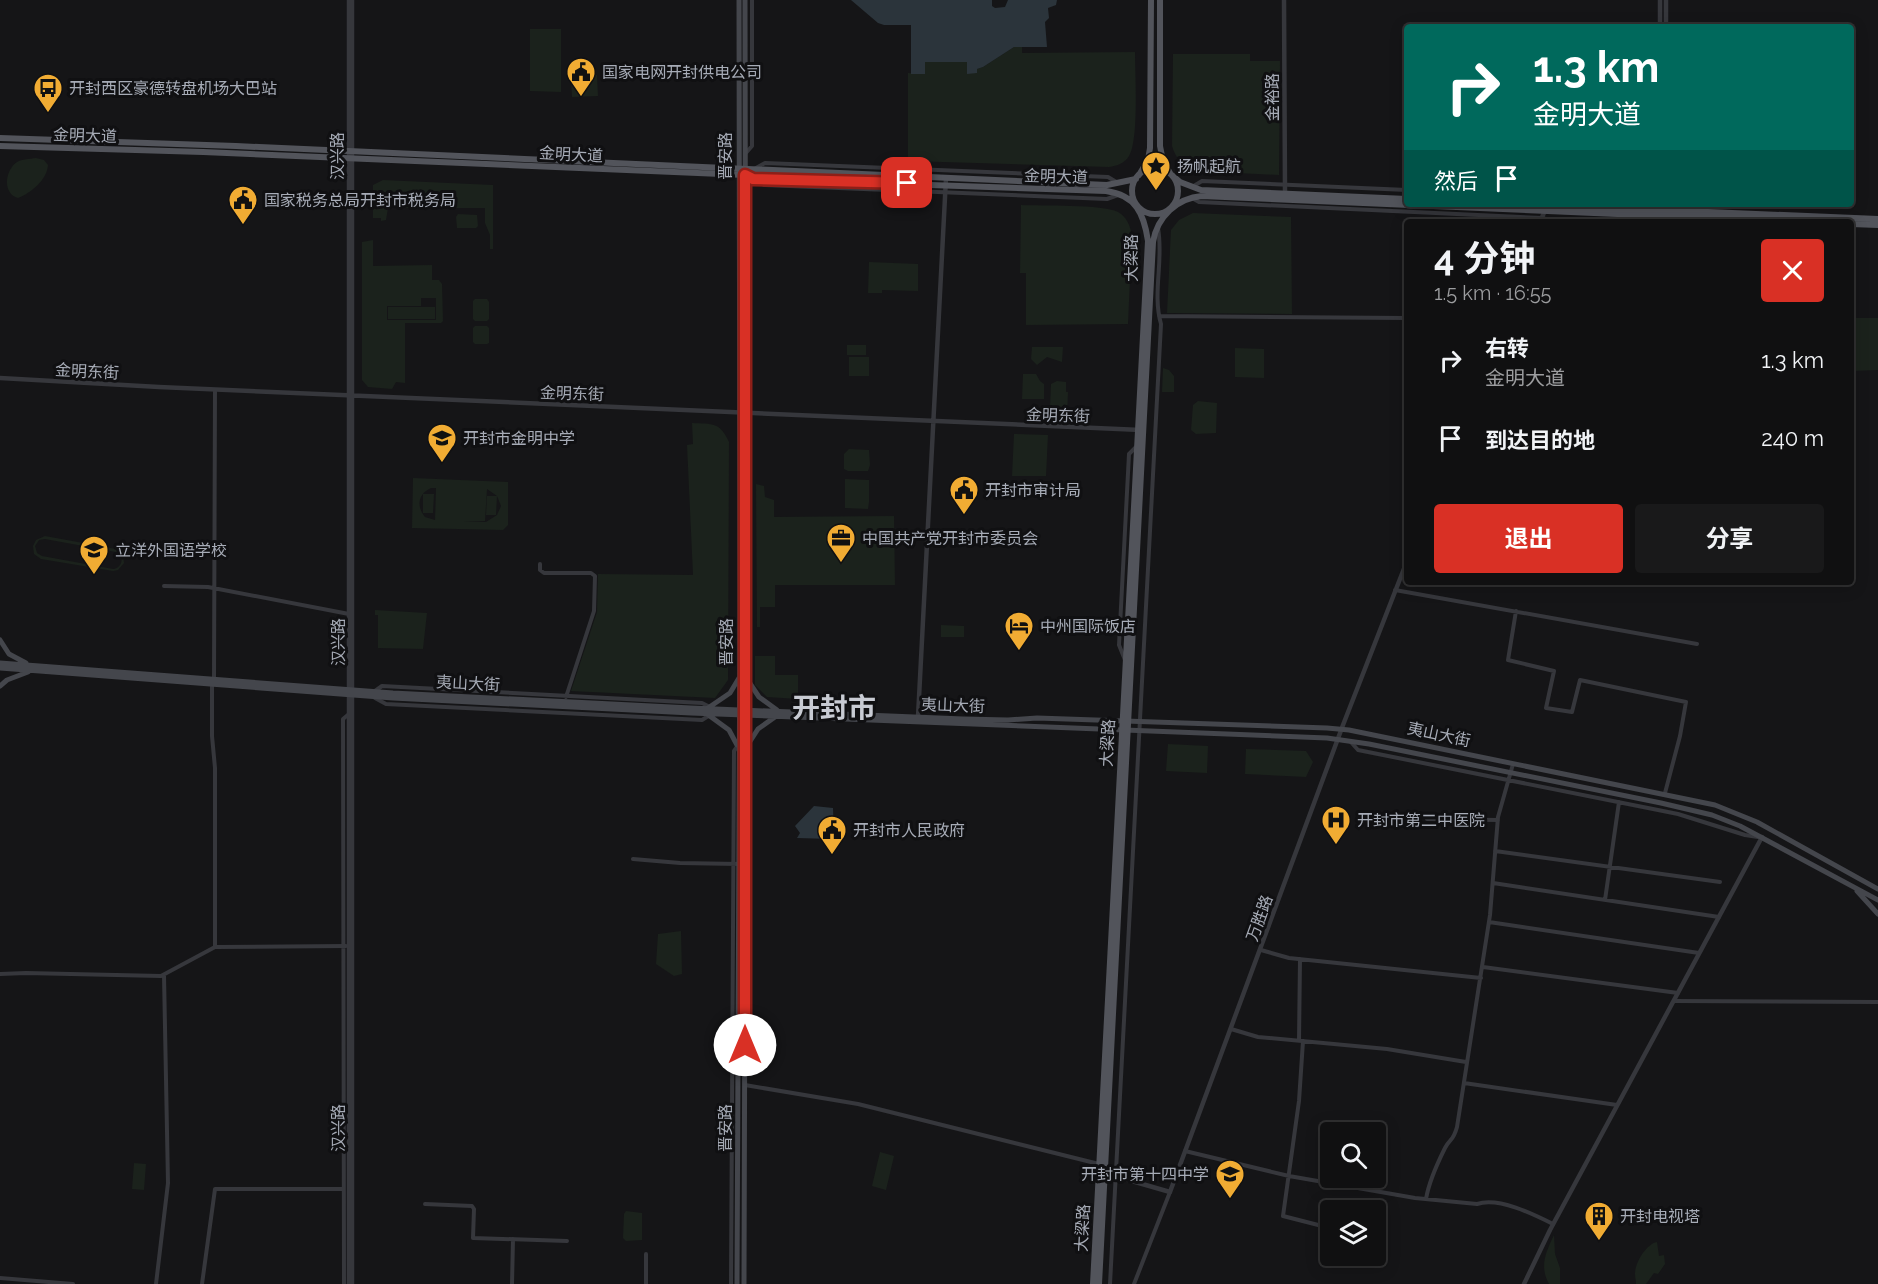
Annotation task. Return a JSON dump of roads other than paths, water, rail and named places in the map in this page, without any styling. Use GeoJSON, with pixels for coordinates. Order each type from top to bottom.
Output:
{"type":"FeatureCollection","features":[{"type":"Feature","properties":{"kind":"main road","name":"晋安路"},"geometry":{"type":"LineString","coordinates":[[737,1284],[736,864],[743,712],[742,172],[739,0]]}},
{"type":"Feature","properties":{"kind":"main road","name":"晋安路"},"geometry":{"type":"LineString","coordinates":[[742,172],[745,154],[745,0]]}},
{"type":"Feature","properties":{"kind":"main road"},"geometry":{"type":"LineString","coordinates":[[1151,0],[1150,148],[1148,160],[1132,190],[1136,205],[1142,211],[1159,214],[1191,198],[1202,196],[1404,202]]}},
{"type":"Feature","properties":{"kind":"main road"},"geometry":{"type":"LineString","coordinates":[[1160,0],[1160,146],[1163,161],[1178,187],[1178,195],[1171,208]]}},
{"type":"Feature","properties":{"kind":"main road","name":"金明大道"},"geometry":{"type":"LineString","coordinates":[[0,138],[742,172],[753,170],[946,185],[1107,185],[1137,177]]}},
{"type":"Feature","properties":{"kind":"main road","name":"金明大道"},"geometry":{"type":"LineString","coordinates":[[0,146],[350,155]]}},
{"type":"Feature","properties":{"kind":"main road"},"geometry":{"type":"LineString","coordinates":[[1137,177],[1155,168],[1201,190],[1404,199]]}},
{"type":"Feature","properties":{"kind":"main road","name":"金明大道"},"geometry":{"type":"LineString","coordinates":[[742,172],[753,179],[1106,191],[1119,194],[1136,205]]}},
{"type":"Feature","properties":{"kind":"main road","name":"大梁路"},"geometry":{"type":"LineString","coordinates":[[1125,721],[1125,662],[1137,447],[1141,430],[1148,241],[1144,223],[1136,205]]}},
{"type":"Feature","properties":{"kind":"main road"},"geometry":{"type":"LineString","coordinates":[[1546,207],[1648,209],[1767,219]]}},
{"type":"Feature","properties":{"kind":"main road","name":"大梁路"},"geometry":{"type":"LineString","coordinates":[[1093,1284],[1153,242],[1158,227],[1171,208]]}},
{"type":"Feature","properties":{"kind":"main road"},"geometry":{"type":"LineString","coordinates":[[1663,210],[1878,219]]}},
{"type":"Feature","properties":{"kind":"main road"},"geometry":{"type":"LineString","coordinates":[[1854,224],[1878,225]]}},
{"type":"Feature","properties":{"kind":"main road"},"geometry":{"type":"LineString","coordinates":[[0,640],[9,654],[33,668]]}},
{"type":"Feature","properties":{"kind":"main road","name":"夷山大街"},"geometry":{"type":"LineString","coordinates":[[0,663],[33,668],[352,693],[1349,741],[1689,809],[1728,821],[1762,837],[1878,900]]}},
{"type":"Feature","properties":{"kind":"main road","name":"夷山大街"},"geometry":{"type":"LineString","coordinates":[[0,668],[33,668]]}},
{"type":"Feature","properties":{"kind":"main road"},"geometry":{"type":"LineString","coordinates":[[0,686],[14,676],[33,668]]}},
{"type":"Feature","properties":{"kind":"main road"},"geometry":{"type":"LineString","coordinates":[[743,677],[777,714],[758,729],[740,748],[729,730],[710,711],[730,693],[743,677]]}},
{"type":"Feature","properties":{"kind":"main road","name":"晋安路"},"geometry":{"type":"LineString","coordinates":[[743,712],[740,748],[745,1085],[744,1284]]}},
{"type":"Feature","properties":{"kind":"main road","name":"夷山大街"},"geometry":{"type":"LineString","coordinates":[[777,714],[1140,721],[1342,729],[1715,805],[1744,816],[1878,889]]}},
{"type":"Feature","properties":{"kind":"main road","name":"大梁路"},"geometry":{"type":"LineString","coordinates":[[1099,1284],[1124,730]]}},
{"type":"Feature","properties":{"kind":"main road"},"geometry":{"type":"LineString","coordinates":[[1851,885],[1878,914]]}},
{"type":"Feature","properties":{"kind":"street","name":"汉兴路"},"geometry":{"type":"LineString","coordinates":[[350,0],[351,1284]]}},
{"type":"Feature","properties":{"kind":"street"},"geometry":{"type":"LineString","coordinates":[[745,154],[752,147],[752,0]]}},
{"type":"Feature","properties":{"kind":"street","name":"金裕路"},"geometry":{"type":"LineString","coordinates":[[1284,0],[1285,193]]}},
{"type":"Feature","properties":{"kind":"street"},"geometry":{"type":"LineString","coordinates":[[1660,0],[1660,24]]}},
{"type":"Feature","properties":{"kind":"street"},"geometry":{"type":"LineString","coordinates":[[1666,0],[1666,24]]}},
{"type":"Feature","properties":{"kind":"street"},"geometry":{"type":"LineString","coordinates":[[753,170],[765,163],[1020,172],[1108,177],[1118,183]]}},
{"type":"Feature","properties":{"kind":"street"},"geometry":{"type":"LineString","coordinates":[[1192,187],[1202,181],[1404,190]]}},
{"type":"Feature","properties":{"kind":"street"},"geometry":{"type":"LineString","coordinates":[[918,717],[946,185]]}},
{"type":"Feature","properties":{"kind":"street"},"geometry":{"type":"LineString","coordinates":[[1191,198],[1199,202],[1522,219]]}},
{"type":"Feature","properties":{"kind":"street"},"geometry":{"type":"LineString","coordinates":[[1110,1284],[1161,324],[1157,309],[1160,241],[1158,227]]}},
{"type":"Feature","properties":{"kind":"street"},"geometry":{"type":"LineString","coordinates":[[1159,316],[1404,318]]}},
{"type":"Feature","properties":{"kind":"street","name":"金明东街"},"geometry":{"type":"LineString","coordinates":[[0,378],[215,390],[1141,430]]}},
{"type":"Feature","properties":{"kind":"street"},"geometry":{"type":"LineString","coordinates":[[215,390],[212,736],[215,768],[215,947]]}},
{"type":"Feature","properties":{"kind":"street","name":"汉兴路"},"geometry":{"type":"LineString","coordinates":[[351,1284],[347,946],[352,693],[350,614],[352,396]]}},
{"type":"Feature","properties":{"kind":"street"},"geometry":{"type":"LineString","coordinates":[[540,564],[540,570],[544,573],[591,573],[595,576],[594,611],[566,697]]}},
{"type":"Feature","properties":{"kind":"street","name":"万胜路"},"geometry":{"type":"LineString","coordinates":[[1134,1284],[1404,568]]}},
{"type":"Feature","properties":{"kind":"street"},"geometry":{"type":"LineString","coordinates":[[164,586],[205,586],[350,614]]}},
{"type":"Feature","properties":{"kind":"street"},"geometry":{"type":"LineString","coordinates":[[1395,590],[1697,644]]}},
{"type":"Feature","properties":{"kind":"street"},"geometry":{"type":"LineString","coordinates":[[1516,612],[1508,660],[1554,671],[1546,708],[1572,712],[1580,680],[1686,702],[1665,794]]}},
{"type":"Feature","properties":{"kind":"street"},"geometry":{"type":"LineString","coordinates":[[382,687],[566,697],[702,703],[710,711],[702,720],[386,704],[373,694],[382,687]]}},
{"type":"Feature","properties":{"kind":"street"},"geometry":{"type":"LineString","coordinates":[[1349,741],[1358,750],[1695,818],[1744,836],[1762,837],[1553,1224],[1524,1284]]}},
{"type":"Feature","properties":{"kind":"street"},"geometry":{"type":"LineString","coordinates":[[1426,1199],[1429,1181],[1446,1146],[1453,1140],[1455,1134],[1483,967],[1498,820],[1513,763]]}},
{"type":"Feature","properties":{"kind":"street"},"geometry":{"type":"LineString","coordinates":[[1605,900],[1619,802]]}},
{"type":"Feature","properties":{"kind":"street"},"geometry":{"type":"LineString","coordinates":[[1427,819],[1498,820]]}},
{"type":"Feature","properties":{"kind":"street"},"geometry":{"type":"LineString","coordinates":[[1495,851],[1720,882]]}},
{"type":"Feature","properties":{"kind":"street"},"geometry":{"type":"LineString","coordinates":[[633,859],[736,864],[731,1284]]}},
{"type":"Feature","properties":{"kind":"street"},"geometry":{"type":"LineString","coordinates":[[1493,883],[1719,917]]}},
{"type":"Feature","properties":{"kind":"street"},"geometry":{"type":"LineString","coordinates":[[1489,922],[1699,953]]}},
{"type":"Feature","properties":{"kind":"street"},"geometry":{"type":"LineString","coordinates":[[0,974],[164,975],[215,947],[347,946],[344,1284]]}},
{"type":"Feature","properties":{"kind":"street"},"geometry":{"type":"LineString","coordinates":[[1261,950],[1300,959],[1481,978]]}},
{"type":"Feature","properties":{"kind":"street"},"geometry":{"type":"LineString","coordinates":[[1300,959],[1299,1101],[1282,1216],[1320,1226]]}},
{"type":"Feature","properties":{"kind":"street"},"geometry":{"type":"LineString","coordinates":[[1483,967],[1678,993]]}},
{"type":"Feature","properties":{"kind":"street"},"geometry":{"type":"LineString","coordinates":[[156,1284],[168,1183],[164,975]]}},
{"type":"Feature","properties":{"kind":"street"},"geometry":{"type":"LineString","coordinates":[[1674,1001],[1878,1002]]}},
{"type":"Feature","properties":{"kind":"street"},"geometry":{"type":"LineString","coordinates":[[1231,1029],[1258,1037],[1387,1049],[1467,1062]]}},
{"type":"Feature","properties":{"kind":"street"},"geometry":{"type":"LineString","coordinates":[[1464,1083],[1617,1105]]}},
{"type":"Feature","properties":{"kind":"street"},"geometry":{"type":"LineString","coordinates":[[745,1085],[858,1104],[1099,1164]]}},
{"type":"Feature","properties":{"kind":"street"},"geometry":{"type":"LineString","coordinates":[[1185,1151],[1289,1176],[1426,1199],[1477,1204],[1487,1201],[1531,1213],[1553,1224]]}},
{"type":"Feature","properties":{"kind":"street"},"geometry":{"type":"LineString","coordinates":[[1104,1173],[1170,1192]]}},
{"type":"Feature","properties":{"kind":"street"},"geometry":{"type":"LineString","coordinates":[[202,1284],[215,1189],[350,1189]]}},
{"type":"Feature","properties":{"kind":"street"},"geometry":{"type":"LineString","coordinates":[[424,1204],[472,1206],[474,1209],[473,1238],[567,1241]]}},
{"type":"Feature","properties":{"kind":"street"},"geometry":{"type":"LineString","coordinates":[[512,1284],[513,1239]]}},
{"type":"Feature","properties":{"kind":"street"},"geometry":{"type":"LineString","coordinates":[[646,1254],[646,1284]]}},
{"type":"Feature","properties":{"kind":"street"},"geometry":{"type":"LineString","coordinates":[[0,1278],[73,1284]]}},
{"type":"Feature","properties":{"kind":"place","name":"国家电网开封供电公司"},"geometry":{"type":"Point","coordinates":[581,98]}},
{"type":"Feature","properties":{"kind":"place","name":"开封西区豪德转盘机场大巴站"},"geometry":{"type":"Point","coordinates":[48,114]}},
{"type":"Feature","properties":{"kind":"place","name":"扬帆起航"},"geometry":{"type":"Point","coordinates":[1156,192]}},
{"type":"Feature","properties":{"kind":"place","name":"国家税务总局开封市税务局"},"geometry":{"type":"Point","coordinates":[243,226]}},
{"type":"Feature","properties":{"kind":"place","name":"开封市金明中学"},"geometry":{"type":"Point","coordinates":[442,464]}},
{"type":"Feature","properties":{"kind":"place","name":"开封市审计局"},"geometry":{"type":"Point","coordinates":[964,516]}},
{"type":"Feature","properties":{"kind":"place","name":"中国共产党开封市委员会"},"geometry":{"type":"Point","coordinates":[841,564]}},
{"type":"Feature","properties":{"kind":"place","name":"立洋外国语学校"},"geometry":{"type":"Point","coordinates":[94,576]}},
{"type":"Feature","properties":{"kind":"place","name":"中州国际饭店"},"geometry":{"type":"Point","coordinates":[1019,652]}},
{"type":"Feature","properties":{"kind":"place","name":"开封市第二中医院"},"geometry":{"type":"Point","coordinates":[1336,846]}},
{"type":"Feature","properties":{"kind":"place","name":"开封市人民政府"},"geometry":{"type":"Point","coordinates":[832,856]}},
{"type":"Feature","properties":{"kind":"place","name":"开封市第十四中学"},"geometry":{"type":"Point","coordinates":[1230,1200]}},
{"type":"Feature","properties":{"kind":"place","name":"开封电视塔"},"geometry":{"type":"Point","coordinates":[1599,1242]}},
{"type":"Feature","properties":{"kind":"district","name":"开封市"},"geometry":{"type":"Point","coordinates":[834,708]}}]}
